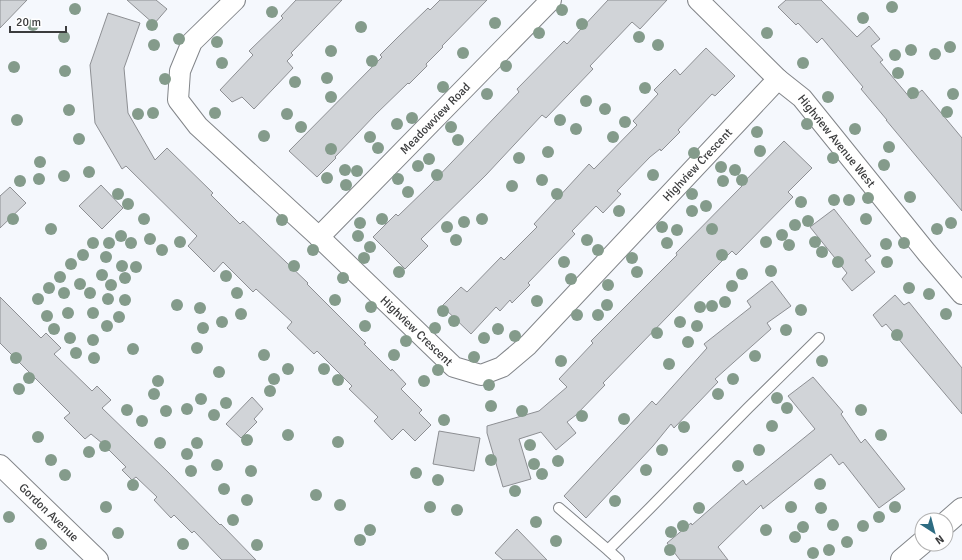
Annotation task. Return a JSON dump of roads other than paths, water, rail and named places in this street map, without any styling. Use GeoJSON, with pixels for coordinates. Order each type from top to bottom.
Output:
{"type":"FeatureCollection","features":[{"type":"Feature","properties":{"kind":"main road"},"geometry":{"type":"LineString","coordinates":[[954,516],[962,510]]}},
{"type":"Feature","properties":{"kind":"main road"},"geometry":{"type":"LineString","coordinates":[[902,560],[914,550]]}},
{"type":"Feature","properties":{"kind":"street","name":"Highview Crescent"},"geometry":{"type":"LineString","coordinates":[[235,0],[192,42],[180,71],[178,100],[198,126],[319,236],[454,368],[481,375],[502,367],[528,345],[778,79]]}},
{"type":"Feature","properties":{"kind":"street","name":"Meadowview Road"},"geometry":{"type":"LineString","coordinates":[[319,236],[551,0]]}},
{"type":"Feature","properties":{"kind":"street","name":"Highview Avenue West"},"geometry":{"type":"LineString","coordinates":[[698,0],[778,79],[802,98],[962,294]]}},
{"type":"Feature","properties":{"kind":"street","name":"Gordon Avenue"},"geometry":{"type":"LineString","coordinates":[[0,465],[98,560]]}},
{"type":"Feature","properties":{"kind":"lane"},"geometry":{"type":"LineString","coordinates":[[608,550],[819,338]]}},
{"type":"Feature","properties":{"kind":"lane"},"geometry":{"type":"LineString","coordinates":[[559,508],[619,560]]}}]}
